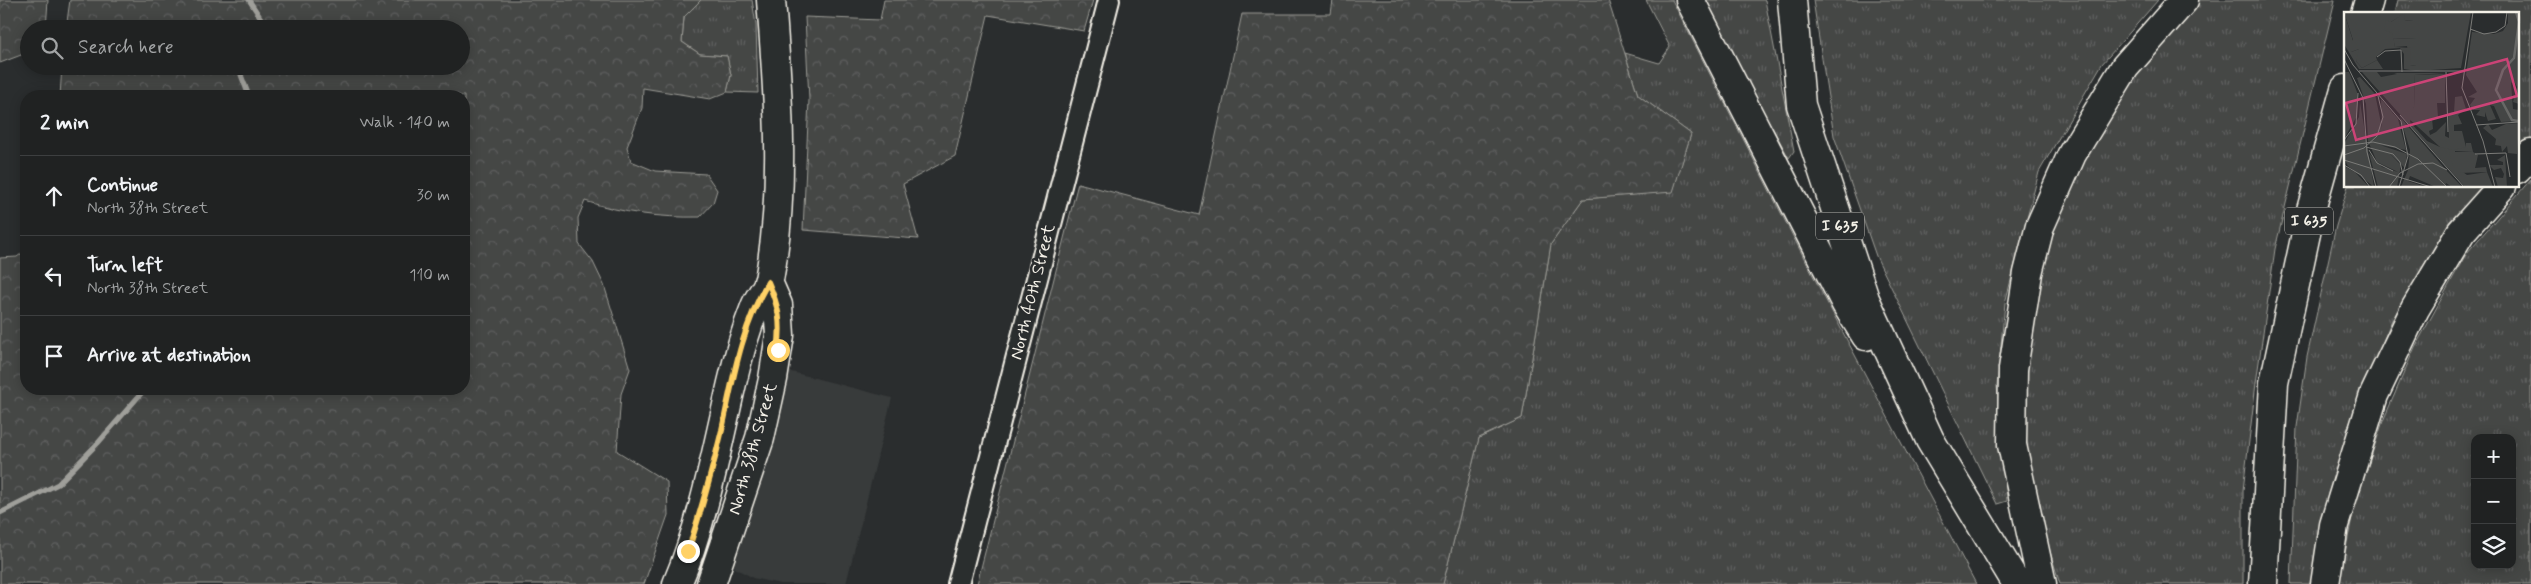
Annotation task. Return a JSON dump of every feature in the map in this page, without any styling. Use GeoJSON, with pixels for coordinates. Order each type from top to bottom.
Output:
{"type":"FeatureCollection","features":[{"type":"Feature","properties":{"kind":"main road","name":"North 38th Street"},"geometry":{"type":"LineString","coordinates":[[681,583],[718,447],[743,335],[756,303],[768,282],[777,207],[778,137],[778,86],[771,0]]}},
{"type":"Feature","properties":{"kind":"main road"},"geometry":{"type":"LineString","coordinates":[[1690,0],[1846,304],[1930,440]]}},
{"type":"Feature","properties":{"kind":"main road","name":"I 635"},"geometry":{"type":"LineString","coordinates":[[1792,0],[1801,105],[1865,299],[1930,440],[2017,584]]}},
{"type":"Feature","properties":{"kind":"main road"},"geometry":{"type":"LineString","coordinates":[[2042,584],[2012,444],[2013,368],[2028,273],[2040,226],[2072,154],[2126,67],[2184,0]]}},
{"type":"Feature","properties":{"kind":"main road","name":"I 635"},"geometry":{"type":"LineString","coordinates":[[2262,584],[2274,383],[2312,210],[2344,93]]}},
{"type":"Feature","properties":{"kind":"main road"},"geometry":{"type":"LineString","coordinates":[[2518,168],[2531,154]]}},
{"type":"Feature","properties":{"kind":"main road"},"geometry":{"type":"LineString","coordinates":[[2325,584],[2334,525],[2374,395],[2416,309],[2461,232],[2500,188]]}},
{"type":"Feature","properties":{"kind":"main road","name":"North 38th Street"},"geometry":{"type":"LineString","coordinates":[[711,584],[757,446],[773,379],[780,335],[778,305],[768,282]]}},
{"type":"Feature","properties":{"kind":"street","name":"North 40th Street"},"geometry":{"type":"LineString","coordinates":[[958,584],[1109,0]]}},
{"type":"Feature","properties":{"kind":"shaded area"},"geometry":{"type":"Polygon","coordinates":[[[784,370],[892,398],[846,584],[780,584],[753,578],[735,568],[730,552],[784,370]]]}},
{"type":"Feature","properties":{"kind":"green space"},"geometry":{"type":"Polygon","coordinates":[[[0,0],[48,0],[47,20],[20,20],[20,55],[0,63],[0,0]]]}},
{"type":"Feature","properties":{"kind":"green space"},"geometry":{"type":"Polygon","coordinates":[[[70,0],[701,0],[684,17],[682,42],[700,54],[727,56],[731,75],[727,92],[710,99],[643,88],[642,108],[627,147],[631,161],[655,171],[706,174],[717,190],[713,203],[700,217],[685,217],[656,216],[628,212],[585,201],[578,218],[579,244],[593,262],[604,285],[630,369],[621,394],[617,451],[667,482],[668,515],[644,584],[0,584],[0,258],[17,257],[20,255],[20,395],[470,395],[470,90],[60,90],[61,75],[470,75],[470,20],[67,20],[70,0]]]}},
{"type":"Feature","properties":{"kind":"green space"},"geometry":{"type":"Polygon","coordinates":[[[701,0],[752,0],[756,25],[758,93],[727,92],[731,75],[727,56],[700,54],[682,42],[684,17],[701,0]]]}},
{"type":"Feature","properties":{"kind":"green space"},"geometry":{"type":"Polygon","coordinates":[[[884,0],[1093,0],[1084,31],[988,15],[955,156],[903,184],[918,239],[803,230],[809,100],[805,17],[880,20],[884,0]]]}},
{"type":"Feature","properties":{"kind":"green space"},"geometry":{"type":"Polygon","coordinates":[[[1333,0],[1608,0],[1638,95],[1691,134],[1673,192],[1583,199],[1551,244],[1522,418],[1479,438],[1443,584],[977,584],[1078,183],[1199,215],[1242,14],[1331,14],[1333,0]]]}},
{"type":"Feature","properties":{"kind":"green space"},"geometry":{"type":"Polygon","coordinates":[[[1646,0],[1672,0],[1820,289],[1976,584],[1443,584],[1479,438],[1522,418],[1551,244],[1583,199],[1673,191],[1691,134],[1638,95],[1625,53],[1659,63],[1670,47],[1646,0]]]}},
{"type":"Feature","properties":{"kind":"green space"},"geometry":{"type":"Polygon","coordinates":[[[1702,0],[1765,0],[1794,151],[1789,158],[1702,0]]]}},
{"type":"Feature","properties":{"kind":"green space"},"geometry":{"type":"Polygon","coordinates":[[[1813,0],[2158,0],[2102,64],[2039,172],[2005,303],[1997,386],[2007,501],[1997,504],[1876,256],[1834,136],[1813,0]]]}},
{"type":"Feature","properties":{"kind":"green space"},"geometry":{"type":"Polygon","coordinates":[[[2197,0],[2335,0],[2275,249],[2243,490],[2243,584],[2060,584],[2033,497],[2023,442],[2022,367],[2034,278],[2071,179],[2146,57],[2197,0]]]}},
{"type":"Feature","properties":{"kind":"green space"},"geometry":{"type":"Polygon","coordinates":[[[2398,0],[2531,0],[2531,139],[2518,151],[2518,12],[2395,12],[2398,0]]]}},
{"type":"Feature","properties":{"kind":"green space"},"geometry":{"type":"Polygon","coordinates":[[[2531,179],[2531,584],[2339,584],[2354,507],[2383,421],[2415,347],[2466,254],[2531,179]]]}},
{"type":"Feature","properties":{"kind":"green space"},"geometry":{"type":"Polygon","coordinates":[[[2347,188],[2482,188],[2449,222],[2391,322],[2348,428],[2321,534],[2313,584],[2291,584],[2297,427],[2307,357],[2336,226],[2347,188]]]}},
{"type":"Feature","properties":{"kind":"waterway"},"geometry":{"type":"LineString","coordinates":[[249,0],[262,20]]}},
{"type":"Feature","properties":{"kind":"waterway"},"geometry":{"type":"LineString","coordinates":[[241,75],[247,90]]}},
{"type":"Feature","properties":{"kind":"waterway"},"geometry":{"type":"LineString","coordinates":[[0,513],[58,484],[98,443],[140,395]]}},
{"type":"Feature","properties":{"kind":"route"},"geometry":{"type":"LineString","coordinates":[[688,551],[718,447],[743,335],[756,303],[768,282],[778,305],[780,335],[778,350]]}}]}
